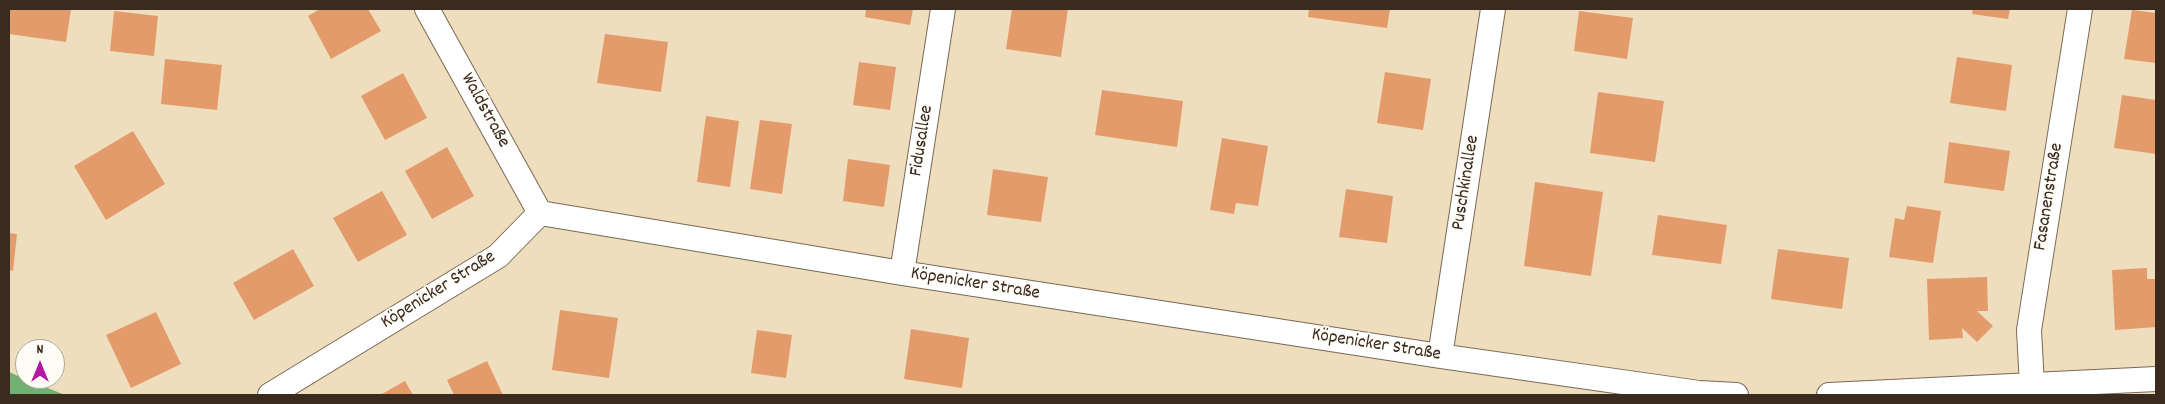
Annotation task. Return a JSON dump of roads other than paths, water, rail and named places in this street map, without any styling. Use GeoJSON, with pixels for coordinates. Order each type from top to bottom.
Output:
{"type":"FeatureCollection","features":[{"type":"Feature","properties":{"kind":"street","name":"Waldstraße"},"geometry":{"type":"LineString","coordinates":[[427,9],[540,213]]}},
{"type":"Feature","properties":{"kind":"street","name":"Fidusallee"},"geometry":{"type":"LineString","coordinates":[[902,273],[943,9]]}},
{"type":"Feature","properties":{"kind":"street","name":"Puschkinallee"},"geometry":{"type":"LineString","coordinates":[[1440,356],[1493,9]]}},
{"type":"Feature","properties":{"kind":"street","name":"Fasanenstraße"},"geometry":{"type":"LineString","coordinates":[[2032,386],[2029,330],[2080,9]]}},
{"type":"Feature","properties":{"kind":"street","name":"Köpenicker Straße"},"geometry":{"type":"LineString","coordinates":[[270,395],[498,256],[540,213],[902,273],[1440,356],[1699,393],[1736,395]]}},
{"type":"Feature","properties":{"kind":"street"},"geometry":{"type":"LineString","coordinates":[[1829,395],[2032,386],[2156,378]]}}]}
